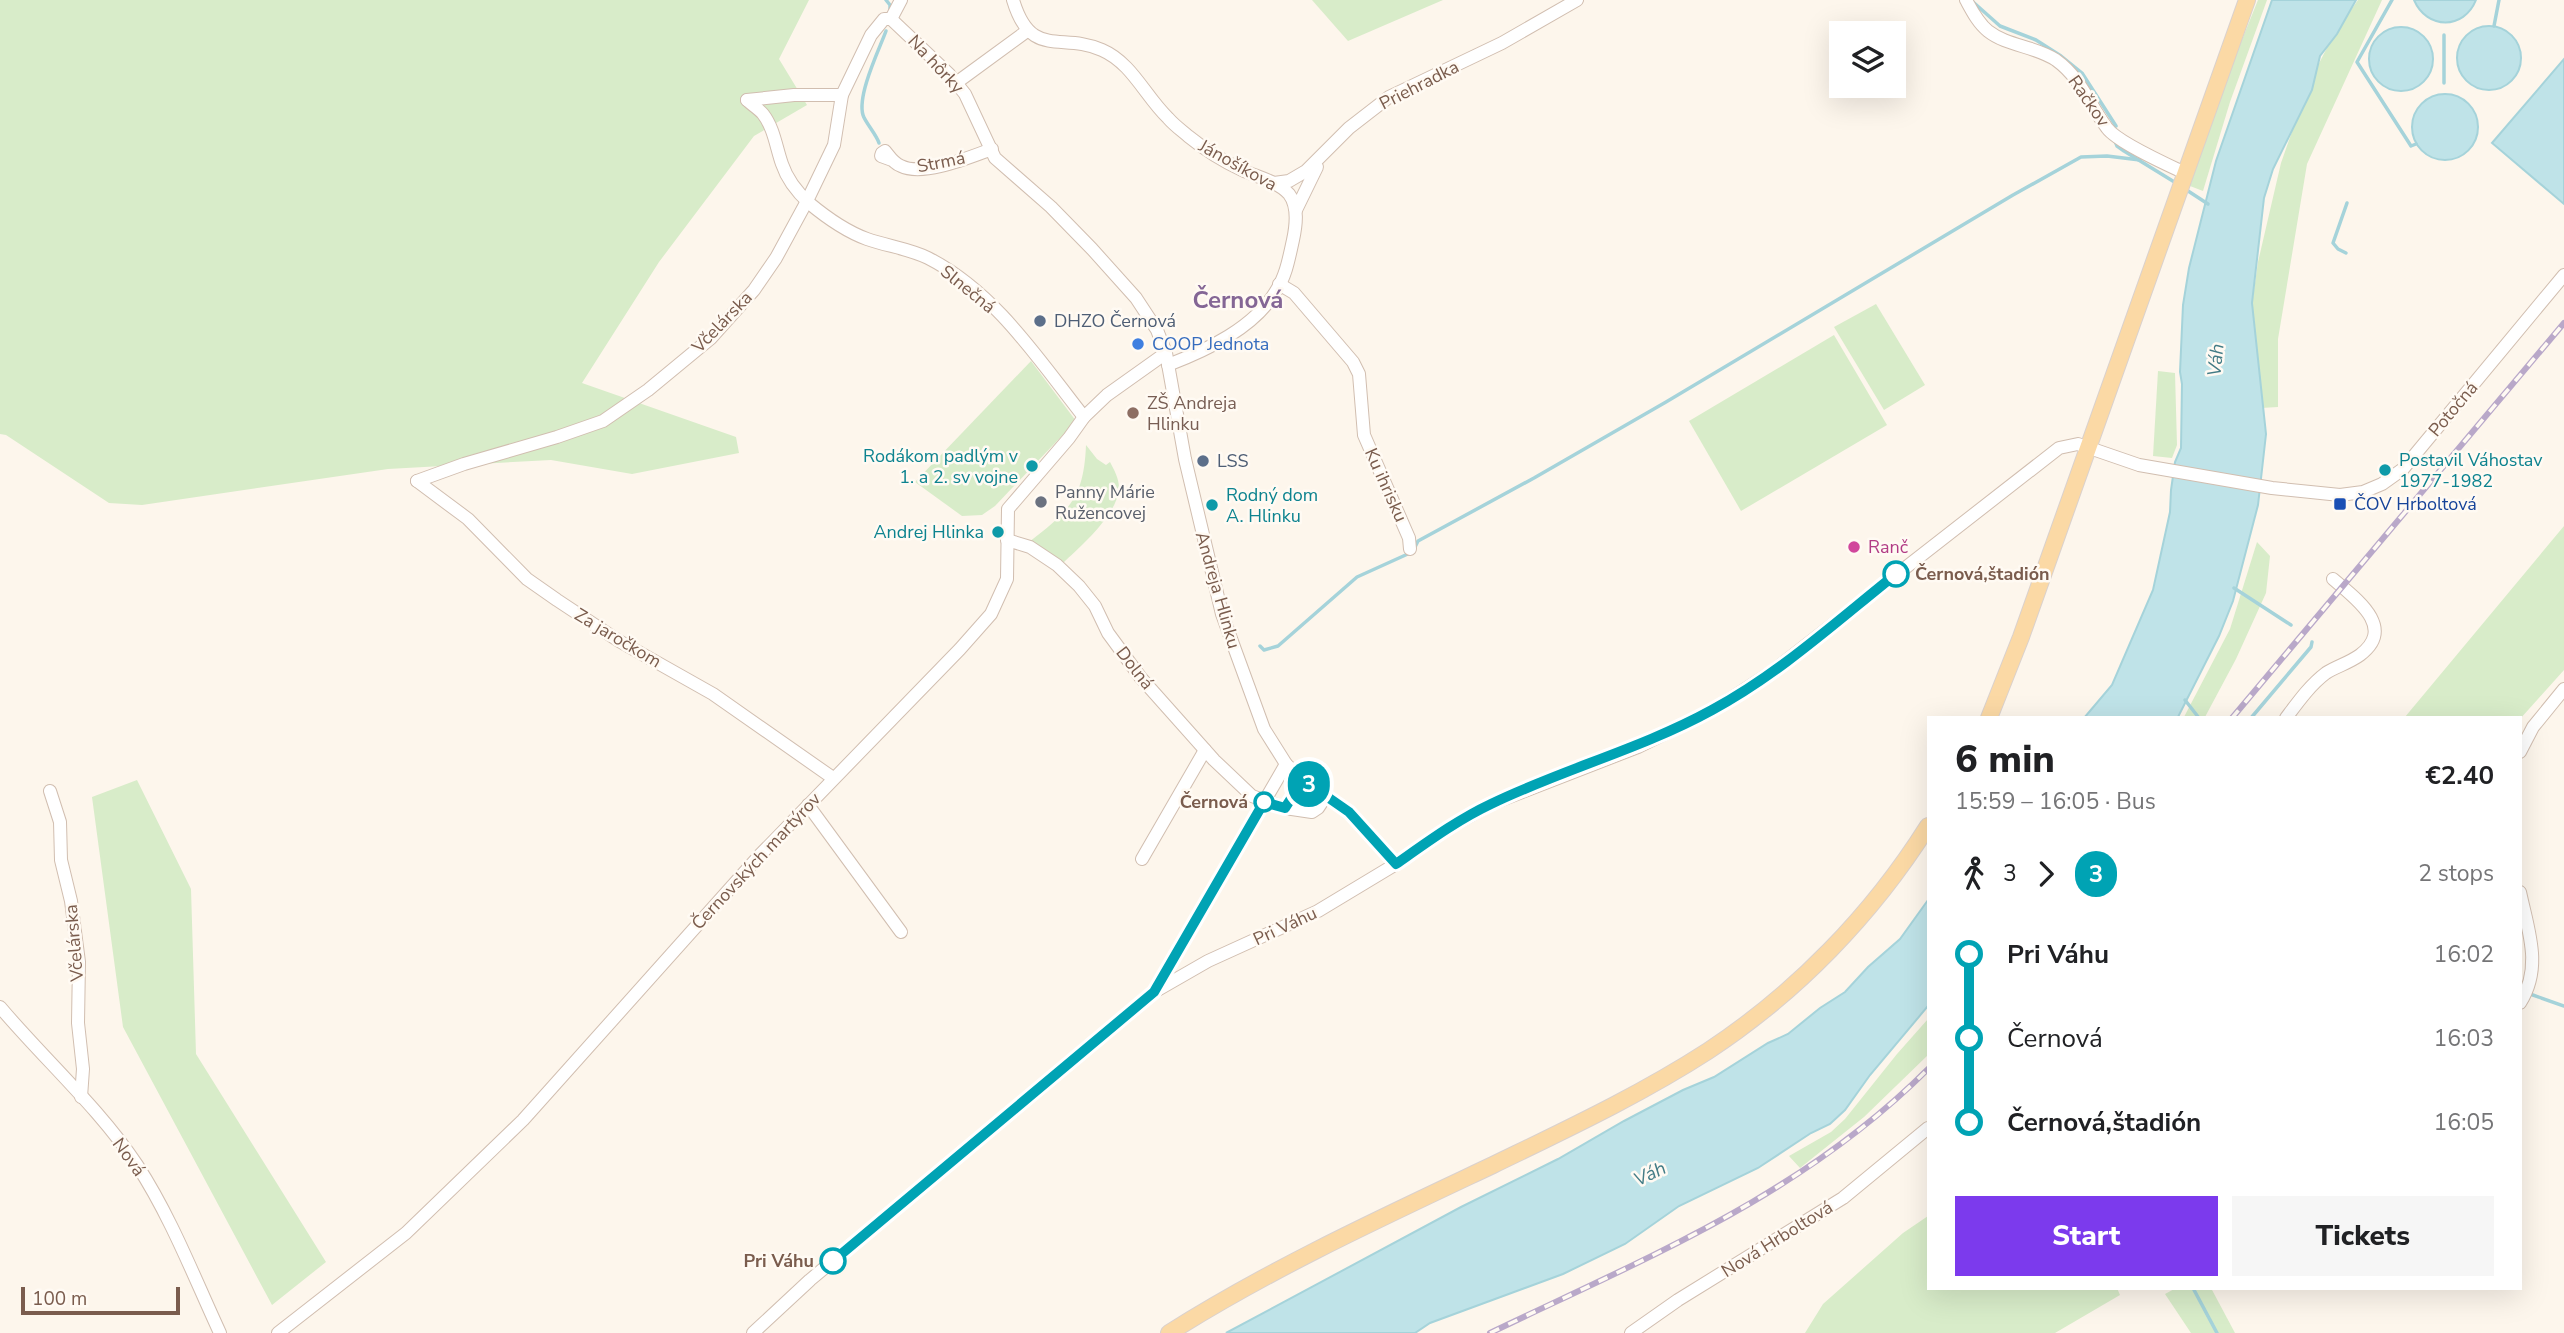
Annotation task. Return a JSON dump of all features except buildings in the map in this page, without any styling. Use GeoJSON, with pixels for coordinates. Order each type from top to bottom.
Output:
{"type":"FeatureCollection","features":[{"type":"Feature","properties":{"kind":"main road"},"geometry":{"type":"LineString","coordinates":[[1990,716],[2021,638],[2247,0]]}},
{"type":"Feature","properties":{"kind":"main road"},"geometry":{"type":"LineString","coordinates":[[1169,1333],[1288,1264],[1546,1139],[1650,1086],[1709,1050],[1776,1000],[1822,958],[1875,900],[1927,827]]}},
{"type":"Feature","properties":{"kind":"street","name":"Včelárska"},"geometry":{"type":"LineString","coordinates":[[417,481],[603,421],[648,390],[711,338],[754,290],[776,258],[834,145],[842,95],[871,35],[888,19],[901,0]]}},
{"type":"Feature","properties":{"kind":"street"},"geometry":{"type":"LineString","coordinates":[[956,83],[1027,31],[1018,17],[1013,0]]}},
{"type":"Feature","properties":{"kind":"street","name":"Priehradka"},"geometry":{"type":"LineString","coordinates":[[1273,183],[1289,181],[1306,171],[1349,128],[1389,97],[1502,43],[1577,0]]}},
{"type":"Feature","properties":{"kind":"street","name":"Račkov"},"geometry":{"type":"LineString","coordinates":[[1966,0],[1989,32],[2034,48],[2067,69],[2083,87],[2108,130],[2159,161],[2182,182]]}},
{"type":"Feature","properties":{"kind":"street","name":"Na hôrky"},"geometry":{"type":"LineString","coordinates":[[888,19],[965,94],[994,154]]}},
{"type":"Feature","properties":{"kind":"street","name":"Jánošíkova"},"geometry":{"type":"LineString","coordinates":[[1027,31],[1051,42],[1101,49],[1121,62],[1167,118],[1189,137],[1241,170],[1273,183],[1289,195],[1296,210]]}},
{"type":"Feature","properties":{"kind":"street","name":"Slnečná"},"geometry":{"type":"LineString","coordinates":[[842,95],[794,95],[747,100],[762,113],[771,127],[782,166],[790,182],[807,201],[838,226],[866,239],[927,258],[981,295],[1012,326],[1084,417]]}},
{"type":"Feature","properties":{"kind":"street"},"geometry":{"type":"LineString","coordinates":[[1167,359],[1196,354],[1235,332],[1259,311],[1276,291],[1288,263],[1296,210],[1311,176],[1327,151]]}},
{"type":"Feature","properties":{"kind":"street","name":"Strmá"},"geometry":{"type":"LineString","coordinates":[[892,160],[903,168],[917,169],[994,154]]}},
{"type":"Feature","properties":{"kind":"street","name":"Andreja Hlinku"},"geometry":{"type":"LineString","coordinates":[[994,154],[1051,207],[1136,298],[1157,330],[1167,359],[1185,459],[1222,614],[1264,729],[1286,764],[1303,780],[1349,812],[1396,864]]}},
{"type":"Feature","properties":{"kind":"street","name":"Potočná"},"geometry":{"type":"LineString","coordinates":[[2089,447],[2129,462],[2272,488],[2352,494],[2382,484],[2403,469],[2564,275]]}},
{"type":"Feature","properties":{"kind":"street","name":"Ku ihrisku"},"geometry":{"type":"LineString","coordinates":[[1279,284],[1294,293],[1353,362],[1359,374],[1364,435],[1409,538],[1410,549]]}},
{"type":"Feature","properties":{"kind":"street","name":"Černovských martýrov"},"geometry":{"type":"LineString","coordinates":[[278,1333],[406,1233],[523,1120],[720,898],[991,614],[1007,579],[1008,509],[1084,417],[1107,394],[1167,359]]}},
{"type":"Feature","properties":{"kind":"street","name":"Pri Váhu"},"geometry":{"type":"LineString","coordinates":[[753,1333],[810,1280],[1154,992],[1208,961],[1318,911],[1396,864],[1440,833],[1491,804],[1638,747],[1713,710],[1773,671],[2059,448],[2078,443],[2089,447]]}},
{"type":"Feature","properties":{"kind":"street","name":"Za jaročkom"},"geometry":{"type":"LineString","coordinates":[[417,481],[468,519],[517,570],[547,593],[618,641],[713,694],[833,778]]}},
{"type":"Feature","properties":{"kind":"street","name":"Dolná"},"geometry":{"type":"LineString","coordinates":[[1007,540],[1030,547],[1057,565],[1079,586],[1096,606],[1108,633],[1141,678],[1205,750],[1252,796],[1264,802]]}},
{"type":"Feature","properties":{"kind":"street"},"geometry":{"type":"LineString","coordinates":[[2288,716],[2316,682],[2335,668],[2359,656],[2372,642],[2375,631],[2367,610],[2333,579]]}},
{"type":"Feature","properties":{"kind":"street"},"geometry":{"type":"LineString","coordinates":[[2522,748],[2533,727],[2564,689]]}},
{"type":"Feature","properties":{"kind":"street"},"geometry":{"type":"LineString","coordinates":[[1142,859],[1205,750]]}},
{"type":"Feature","properties":{"kind":"street"},"geometry":{"type":"LineString","coordinates":[[1154,992],[1286,764]]}},
{"type":"Feature","properties":{"kind":"street"},"geometry":{"type":"LineString","coordinates":[[1285,808],[1303,780]]}},
{"type":"Feature","properties":{"kind":"street","name":"Včelárska"},"geometry":{"type":"LineString","coordinates":[[50,791],[60,822],[61,860],[71,901],[79,962],[78,1023],[83,1069],[81,1097]]}},
{"type":"Feature","properties":{"kind":"street"},"geometry":{"type":"LineString","coordinates":[[1264,802],[1312,812],[1326,796]]}},
{"type":"Feature","properties":{"kind":"street"},"geometry":{"type":"LineString","coordinates":[[807,805],[901,932]]}},
{"type":"Feature","properties":{"kind":"street"},"geometry":{"type":"LineString","coordinates":[[2522,902],[2534,964],[2522,1000]]}},
{"type":"Feature","properties":{"kind":"street","name":"Nová"},"geometry":{"type":"LineString","coordinates":[[0,1007],[81,1097],[135,1163],[156,1197],[220,1333]]}},
{"type":"Feature","properties":{"kind":"street","name":"Nová Hrboltová"},"geometry":{"type":"LineString","coordinates":[[1630,1333],[1678,1300],[1843,1198],[1923,1132]]}},
{"type":"Feature","properties":{"kind":"green space"},"geometry":{"type":"Polygon","coordinates":[[[0,0],[809,0],[779,59],[807,105],[754,136],[659,262],[582,383],[736,437],[739,453],[632,474],[551,460],[388,469],[142,505],[109,503],[6,435],[0,434],[0,0]]]}},
{"type":"Feature","properties":{"kind":"green space"},"geometry":{"type":"Polygon","coordinates":[[[1312,0],[1443,0],[1348,41],[1312,0]]]}},
{"type":"Feature","properties":{"kind":"green space"},"geometry":{"type":"Polygon","coordinates":[[[2258,0],[2267,0],[2230,102],[2203,191],[2190,186],[2233,62],[2258,0]]]}},
{"type":"Feature","properties":{"kind":"green space"},"geometry":{"type":"Polygon","coordinates":[[[2358,0],[2382,0],[2307,164],[2278,339],[2278,407],[2261,408],[2249,326],[2258,262],[2281,163],[2309,83],[2334,34],[2358,0]]]}},
{"type":"Feature","properties":{"kind":"green space"},"geometry":{"type":"Polygon","coordinates":[[[1876,304],[1925,385],[1884,410],[1834,327],[1876,304]]]}},
{"type":"Feature","properties":{"kind":"green space"},"geometry":{"type":"Polygon","coordinates":[[[1834,335],[1887,425],[1741,511],[1689,421],[1834,335]]]}},
{"type":"Feature","properties":{"kind":"green space"},"geometry":{"type":"Polygon","coordinates":[[[1031,361],[1076,421],[995,506],[982,515],[962,516],[915,482],[1031,361]]]}},
{"type":"Feature","properties":{"kind":"green space"},"geometry":{"type":"Polygon","coordinates":[[[2158,371],[2175,373],[2177,445],[2172,458],[2153,456],[2158,371]]]}},
{"type":"Feature","properties":{"kind":"green space"},"geometry":{"type":"Polygon","coordinates":[[[1086,445],[1097,459],[1106,465],[1110,462],[1119,488],[1106,519],[1063,563],[1029,542],[1072,502],[1082,478],[1086,445]]]}},
{"type":"Feature","properties":{"kind":"green space"},"geometry":{"type":"Polygon","coordinates":[[[2564,526],[2564,670],[2522,717],[2406,716],[2564,526]]]}},
{"type":"Feature","properties":{"kind":"green space"},"geometry":{"type":"Polygon","coordinates":[[[2257,542],[2270,556],[2266,593],[2236,659],[2206,716],[2185,716],[2230,629],[2257,542]]]}},
{"type":"Feature","properties":{"kind":"green space"},"geometry":{"type":"Polygon","coordinates":[[[137,780],[191,889],[196,1054],[326,1262],[272,1305],[123,1027],[92,797],[137,780]]]}},
{"type":"Feature","properties":{"kind":"green space"},"geometry":{"type":"Polygon","coordinates":[[[1927,1020],[1927,1056],[1864,1117],[1800,1168],[1789,1156],[1831,1132],[1845,1119],[1927,1020]]]}},
{"type":"Feature","properties":{"kind":"green space"},"geometry":{"type":"Polygon","coordinates":[[[1927,1217],[1927,1290],[2118,1290],[2120,1295],[2055,1333],[1805,1333],[1823,1304],[1903,1233],[1927,1217]]]}},
{"type":"Feature","properties":{"kind":"green space"},"geometry":{"type":"Polygon","coordinates":[[[2172,1290],[2212,1290],[2235,1333],[2191,1333],[2165,1294],[2172,1290]]]}},
{"type":"Feature","properties":{"kind":"water","name":"Váh"},"geometry":{"type":"Polygon","coordinates":[[[2272,0],[2356,0],[2337,34],[2320,56],[2312,90],[2273,169],[2264,198],[2252,303],[2266,434],[2258,505],[2233,601],[2219,636],[2179,716],[2086,716],[2112,685],[2153,590],[2170,512],[2175,462],[2181,448],[2183,305],[2189,268],[2216,161],[2272,0]]]}},
{"type":"Feature","properties":{"kind":"water"},"geometry":{"type":"Polygon","coordinates":[[[2414,0],[2476,0],[2463,17],[2445,22],[2427,17],[2414,0]]]}},
{"type":"Feature","properties":{"kind":"water"},"geometry":{"type":"Polygon","coordinates":[[[2483,26],[2495,26],[2512,35],[2519,46],[2519,70],[2512,81],[2495,90],[2483,90],[2471,85],[2462,76],[2457,64],[2457,52],[2462,40],[2471,31],[2483,26]]]}},
{"type":"Feature","properties":{"kind":"water"},"geometry":{"type":"Polygon","coordinates":[[[2395,27],[2407,27],[2424,36],[2431,47],[2431,71],[2424,82],[2407,91],[2395,91],[2383,86],[2374,77],[2369,65],[2369,53],[2374,41],[2383,32],[2395,27]]]}},
{"type":"Feature","properties":{"kind":"water"},"geometry":{"type":"Polygon","coordinates":[[[2564,59],[2564,204],[2492,143],[2564,59]]]}},
{"type":"Feature","properties":{"kind":"water"},"geometry":{"type":"Polygon","coordinates":[[[2439,94],[2451,94],[2463,99],[2473,109],[2478,127],[2476,140],[2463,155],[2451,160],[2439,160],[2427,155],[2417,145],[2412,133],[2412,121],[2417,109],[2427,99],[2439,94]]]}},
{"type":"Feature","properties":{"kind":"water","name":"Váh"},"geometry":{"type":"Polygon","coordinates":[[[1927,901],[1927,1007],[1870,1075],[1845,1110],[1830,1124],[1811,1133],[1758,1168],[1679,1206],[1625,1244],[1563,1274],[1430,1323],[1415,1333],[1226,1333],[1461,1207],[1558,1159],[1683,1090],[1714,1077],[1768,1043],[1788,1034],[1845,992],[1900,939],[1927,901]]]}},
{"type":"Feature","properties":{"kind":"waterway"},"geometry":{"type":"LineString","coordinates":[[886,0],[890,9]]}},
{"type":"Feature","properties":{"kind":"waterway"},"geometry":{"type":"LineString","coordinates":[[2392,0],[2357,62],[2411,146],[2416,144]]}},
{"type":"Feature","properties":{"kind":"waterway"},"geometry":{"type":"LineString","coordinates":[[2494,26],[2499,0]]}},
{"type":"Feature","properties":{"kind":"waterway"},"geometry":{"type":"LineString","coordinates":[[1973,2],[2000,26],[2036,40],[2082,73],[2116,126]]}},
{"type":"Feature","properties":{"kind":"waterway"},"geometry":{"type":"LineString","coordinates":[[879,143],[864,118],[862,106],[866,85],[886,31]]}},
{"type":"Feature","properties":{"kind":"waterway"},"geometry":{"type":"LineString","coordinates":[[2444,35],[2444,83]]}},
{"type":"Feature","properties":{"kind":"waterway"},"geometry":{"type":"LineString","coordinates":[[2115,141],[2124,151],[2176,183]]}},
{"type":"Feature","properties":{"kind":"waterway"},"geometry":{"type":"LineString","coordinates":[[1415,547],[1418,541],[1666,402],[2081,157],[2107,156],[2140,160]]}},
{"type":"Feature","properties":{"kind":"waterway"},"geometry":{"type":"LineString","coordinates":[[2185,189],[2208,204]]}},
{"type":"Feature","properties":{"kind":"waterway"},"geometry":{"type":"LineString","coordinates":[[2346,253],[2333,243],[2347,203]]}},
{"type":"Feature","properties":{"kind":"waterway"},"geometry":{"type":"LineString","coordinates":[[1260,646],[1264,650],[1278,646],[1357,577],[1410,553]]}},
{"type":"Feature","properties":{"kind":"waterway"},"geometry":{"type":"LineString","coordinates":[[2234,588],[2291,625]]}},
{"type":"Feature","properties":{"kind":"waterway"},"geometry":{"type":"LineString","coordinates":[[2253,716],[2311,647],[2312,642]]}},
{"type":"Feature","properties":{"kind":"waterway"},"geometry":{"type":"LineString","coordinates":[[2185,700],[2197,716]]}},
{"type":"Feature","properties":{"kind":"waterway"},"geometry":{"type":"LineString","coordinates":[[2530,994],[2564,1006]]}},
{"type":"Feature","properties":{"kind":"waterway"},"geometry":{"type":"LineString","coordinates":[[2194,1290],[2217,1333]]}},
{"type":"Feature","properties":{"kind":"railway"},"geometry":{"type":"LineString","coordinates":[[2234,716],[2564,323]]}},
{"type":"Feature","properties":{"kind":"railway"},"geometry":{"type":"LineString","coordinates":[[1490,1333],[1665,1249],[1776,1188],[1829,1153],[1927,1070]]}},
{"type":"Feature","properties":{"kind":"bus line","name":"3"},"geometry":{"type":"LineString","coordinates":[[833,1261],[1154,992],[1264,802],[1285,808],[1303,780],[1349,812],[1396,864],[1440,833],[1491,804],[1638,747],[1713,710],[1773,671],[1896,574]]}},
{"type":"Feature","properties":{"kind":"place","name":"DHZO Černová"},"geometry":{"type":"Point","coordinates":[1040,321]}},
{"type":"Feature","properties":{"kind":"place","name":"COOP Jednota"},"geometry":{"type":"Point","coordinates":[1138,344]}},
{"type":"Feature","properties":{"kind":"place","name":"ZŠ Andreja Hlinku"},"geometry":{"type":"Point","coordinates":[1133,413]}},
{"type":"Feature","properties":{"kind":"place","name":"LSS"},"geometry":{"type":"Point","coordinates":[1203,461]}},
{"type":"Feature","properties":{"kind":"place","name":"Rodákom padlým v 1. a 2. sv vojne"},"geometry":{"type":"Point","coordinates":[1032,466]}},
{"type":"Feature","properties":{"kind":"place","name":"Postavil Váhostav 1977-1982"},"geometry":{"type":"Point","coordinates":[2385,470]}},
{"type":"Feature","properties":{"kind":"place","name":"Panny Márie Ružencovej"},"geometry":{"type":"Point","coordinates":[1041,502]}},
{"type":"Feature","properties":{"kind":"place","name":"ČOV Hrboltová"},"geometry":{"type":"Point","coordinates":[2340,504]}},
{"type":"Feature","properties":{"kind":"place","name":"Rodný dom A. Hlinku"},"geometry":{"type":"Point","coordinates":[1212,505]}},
{"type":"Feature","properties":{"kind":"place","name":"Andrej Hlinka"},"geometry":{"type":"Point","coordinates":[998,532]}},
{"type":"Feature","properties":{"kind":"place","name":"Ranč"},"geometry":{"type":"Point","coordinates":[1854,547]}},
{"type":"Feature","properties":{"kind":"place","name":"Černová,štadión"},"geometry":{"type":"Point","coordinates":[1896,574]}},
{"type":"Feature","properties":{"kind":"place","name":"Černová"},"geometry":{"type":"Point","coordinates":[1264,802]}},
{"type":"Feature","properties":{"kind":"place","name":"Pri Váhu"},"geometry":{"type":"Point","coordinates":[833,1261]}},
{"type":"Feature","properties":{"kind":"district","name":"Černová"},"geometry":{"type":"Point","coordinates":[1238,300]}}]}
